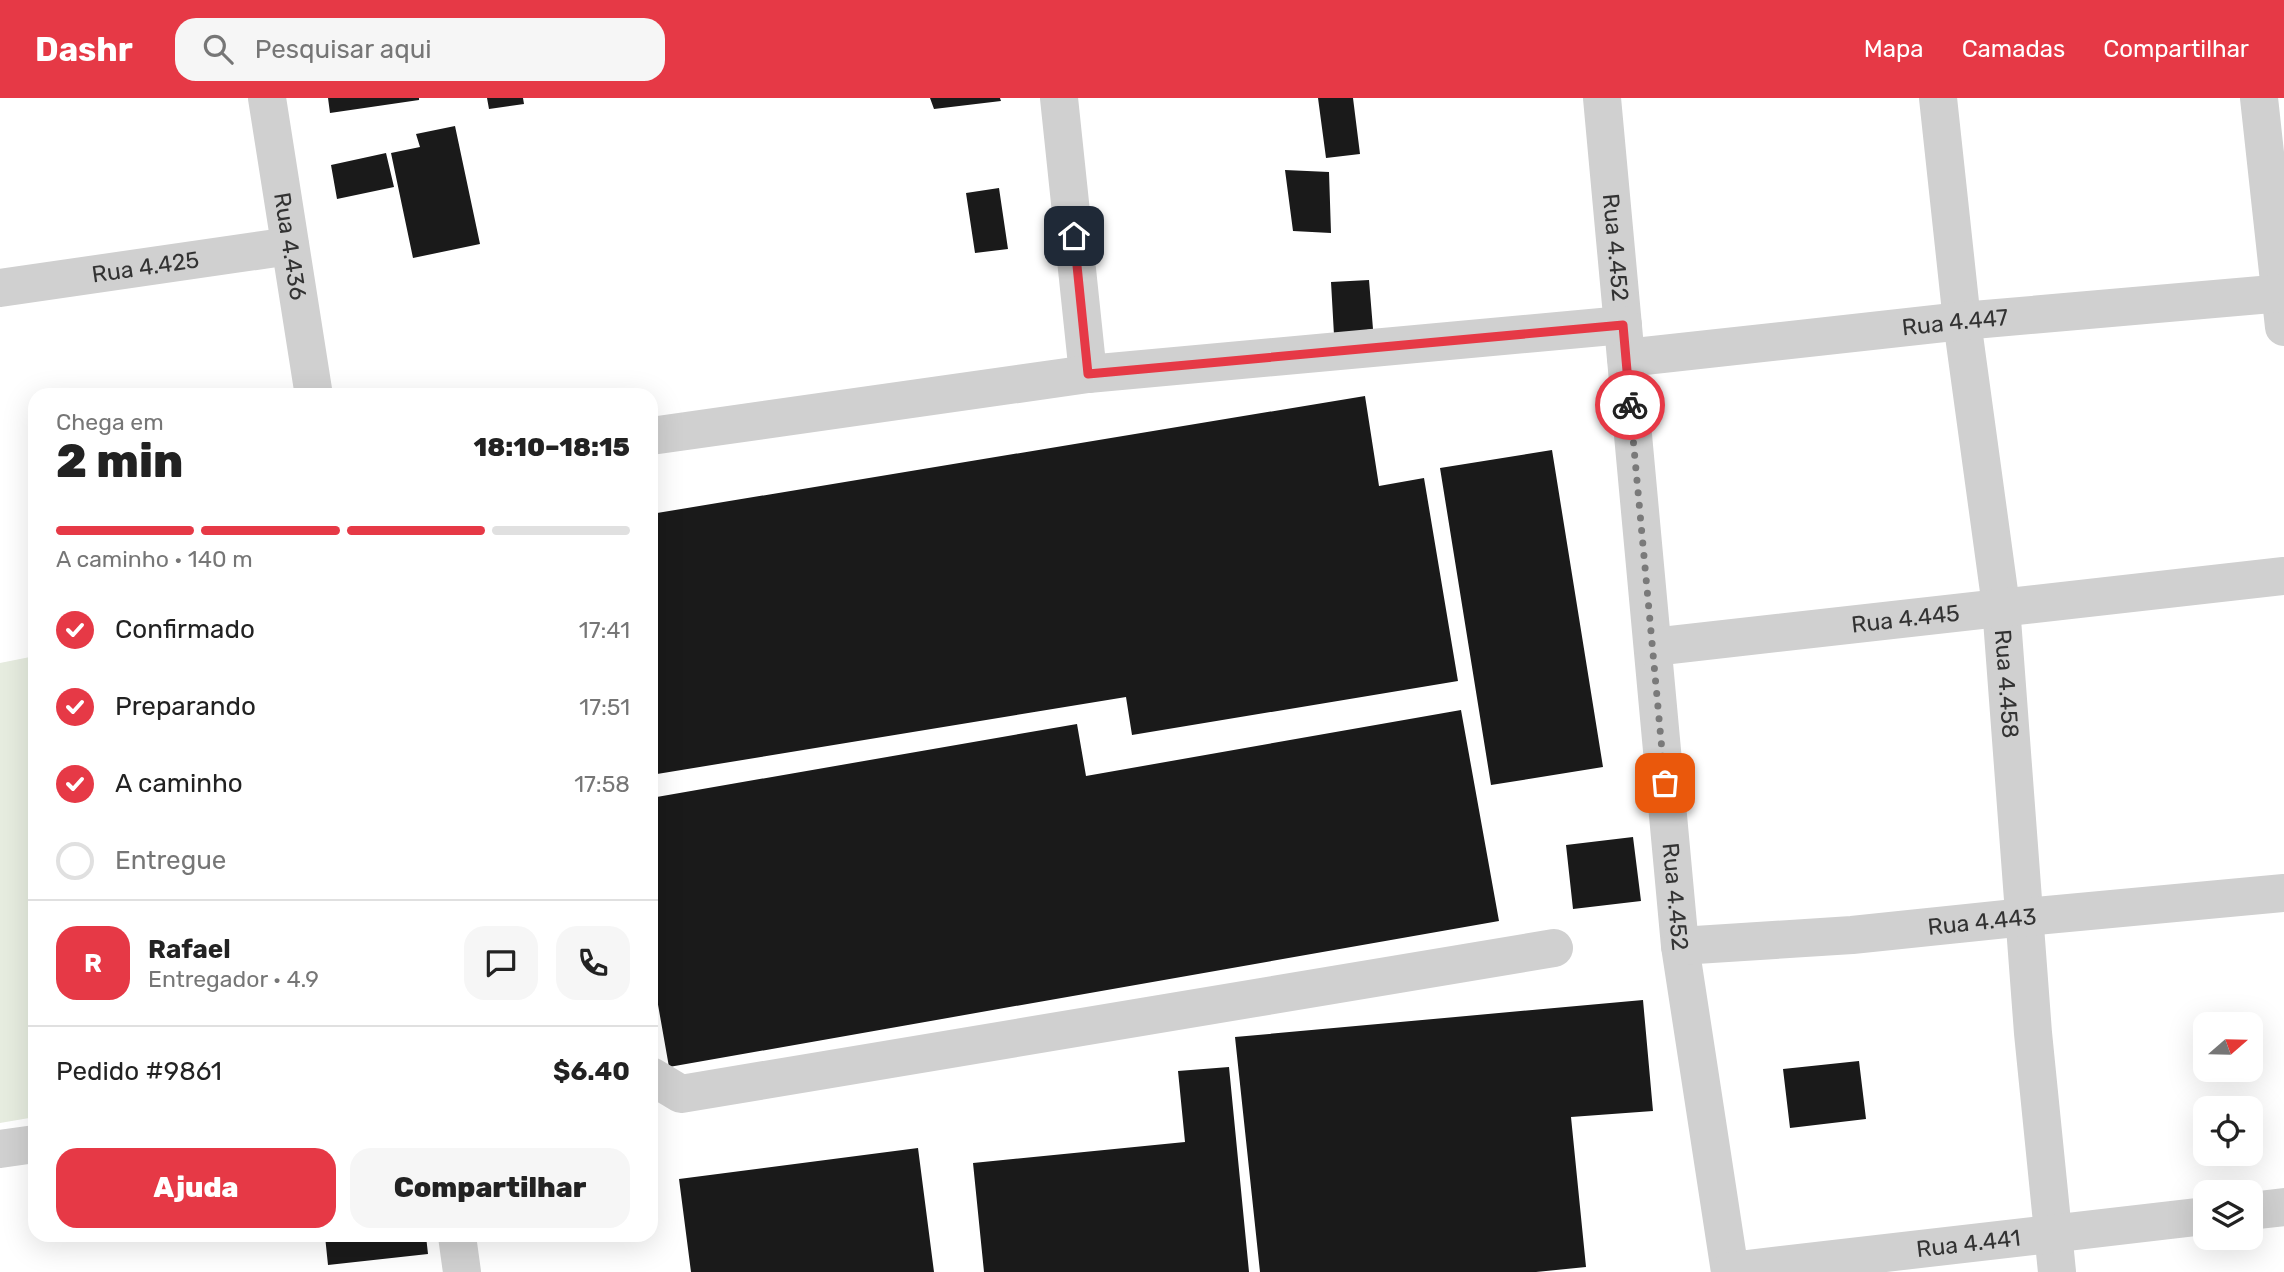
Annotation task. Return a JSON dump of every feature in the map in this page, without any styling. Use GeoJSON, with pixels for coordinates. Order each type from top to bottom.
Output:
{"type":"FeatureCollection","features":[{"type":"Feature","properties":{"kind":"street","name":"Rua 4.436"},"geometry":{"type":"LineString","coordinates":[[267,98],[313,388]]}},
{"type":"Feature","properties":{"kind":"street"},"geometry":{"type":"LineString","coordinates":[[1059,98],[1088,374]]}},
{"type":"Feature","properties":{"kind":"street","name":"Rua 4.452"},"geometry":{"type":"LineString","coordinates":[[1602,98],[1680,946],[1730,1271]]}},
{"type":"Feature","properties":{"kind":"street","name":"Rua 4.458"},"geometry":{"type":"LineString","coordinates":[[1938,98],[1962,321],[2001,606],[2033,1033],[2057,1272]]}},
{"type":"Feature","properties":{"kind":"street"},"geometry":{"type":"LineString","coordinates":[[2259,98],[2283,304]]}},
{"type":"Feature","properties":{"kind":"street","name":"Rua 4.425"},"geometry":{"type":"LineString","coordinates":[[0,288],[290,246]]}},
{"type":"Feature","properties":{"kind":"street","name":"Rua 4.447"},"geometry":{"type":"LineString","coordinates":[[658,435],[1088,374],[2283,304]]}},
{"type":"Feature","properties":{"kind":"street","name":"Rua 4.445"},"geometry":{"type":"LineString","coordinates":[[1653,647],[2284,576]]}},
{"type":"Feature","properties":{"kind":"street","name":"Rua 4.443"},"geometry":{"type":"LineString","coordinates":[[1680,946],[1852,935],[2284,893]]}},
{"type":"Feature","properties":{"kind":"street"},"geometry":{"type":"LineString","coordinates":[[658,1080],[681,1094],[1554,948]]}},
{"type":"Feature","properties":{"kind":"street"},"geometry":{"type":"LineString","coordinates":[[0,1149],[28,1145]]}},
{"type":"Feature","properties":{"kind":"street"},"geometry":{"type":"LineString","coordinates":[[2263,1209],[2284,1207]]}},
{"type":"Feature","properties":{"kind":"street","name":"Rua 4.441"},"geometry":{"type":"LineString","coordinates":[[1730,1271],[2193,1217]]}},
{"type":"Feature","properties":{"kind":"street"},"geometry":{"type":"LineString","coordinates":[[458,1242],[462,1272]]}},
{"type":"Feature","properties":{"kind":"shaded area"},"geometry":{"type":"Polygon","coordinates":[[[28,657],[28,1118],[0,1123],[0,663],[28,657]]]}},
{"type":"Feature","properties":{"kind":"building"},"geometry":{"type":"Polygon","coordinates":[[[328,98],[419,98],[419,100],[330,113],[328,98]]]}},
{"type":"Feature","properties":{"kind":"building"},"geometry":{"type":"Polygon","coordinates":[[[487,98],[523,98],[524,104],[489,109],[487,98]]]}},
{"type":"Feature","properties":{"kind":"building"},"geometry":{"type":"Polygon","coordinates":[[[930,98],[1000,98],[1001,101],[934,109],[930,98]]]}},
{"type":"Feature","properties":{"kind":"building"},"geometry":{"type":"Polygon","coordinates":[[[1318,98],[1353,98],[1360,154],[1326,158],[1318,98]]]}},
{"type":"Feature","properties":{"kind":"building"},"geometry":{"type":"Polygon","coordinates":[[[455,126],[480,244],[413,258],[391,153],[420,147],[416,134],[455,126]]]}},
{"type":"Feature","properties":{"kind":"building"},"geometry":{"type":"Polygon","coordinates":[[[386,153],[394,187],[337,199],[331,165],[386,153]]]}},
{"type":"Feature","properties":{"kind":"building"},"geometry":{"type":"Polygon","coordinates":[[[1285,170],[1329,172],[1331,233],[1293,231],[1285,170]]]}},
{"type":"Feature","properties":{"kind":"building"},"geometry":{"type":"Polygon","coordinates":[[[999,188],[1008,249],[975,253],[966,193],[999,188]]]}},
{"type":"Feature","properties":{"kind":"building"},"geometry":{"type":"Polygon","coordinates":[[[1369,280],[1373,329],[1334,335],[1331,282],[1369,280]]]}},
{"type":"Feature","properties":{"kind":"building"},"geometry":{"type":"Polygon","coordinates":[[[1365,396],[1379,486],[1424,478],[1458,681],[1132,735],[1126,697],[658,774],[658,513],[1365,396]]]}},
{"type":"Feature","properties":{"kind":"building"},"geometry":{"type":"Polygon","coordinates":[[[1552,450],[1603,767],[1491,785],[1440,468],[1552,450]]]}},
{"type":"Feature","properties":{"kind":"building"},"geometry":{"type":"Polygon","coordinates":[[[1461,710],[1499,921],[669,1067],[658,1005],[658,797],[1077,724],[1086,776],[1461,710]]]}},
{"type":"Feature","properties":{"kind":"building"},"geometry":{"type":"Polygon","coordinates":[[[1633,837],[1641,901],[1573,909],[1566,845],[1633,837]]]}},
{"type":"Feature","properties":{"kind":"building"},"geometry":{"type":"Polygon","coordinates":[[[1643,1000],[1653,1111],[1571,1117],[1586,1267],[1536,1272],[1260,1272],[1235,1037],[1643,1000]]]}},
{"type":"Feature","properties":{"kind":"building"},"geometry":{"type":"Polygon","coordinates":[[[1859,1061],[1866,1119],[1790,1128],[1783,1069],[1859,1061]]]}},
{"type":"Feature","properties":{"kind":"building"},"geometry":{"type":"Polygon","coordinates":[[[1229,1067],[1249,1272],[984,1272],[973,1163],[1185,1142],[1178,1071],[1229,1067]]]}},
{"type":"Feature","properties":{"kind":"building"},"geometry":{"type":"Polygon","coordinates":[[[918,1148],[934,1272],[691,1272],[679,1179],[918,1148]]]}},
{"type":"Feature","properties":{"kind":"building"},"geometry":{"type":"Polygon","coordinates":[[[326,1242],[427,1242],[428,1254],[328,1265],[326,1242]]]}},
{"type":"Feature","properties":{"kind":"way so far"},"geometry":{"type":"LineString","coordinates":[[1630,405],[1665,783]]}},
{"type":"Feature","properties":{"kind":"route"},"geometry":{"type":"LineString","coordinates":[[1074,236],[1088,374],[1623,325],[1630,405]]}}]}
